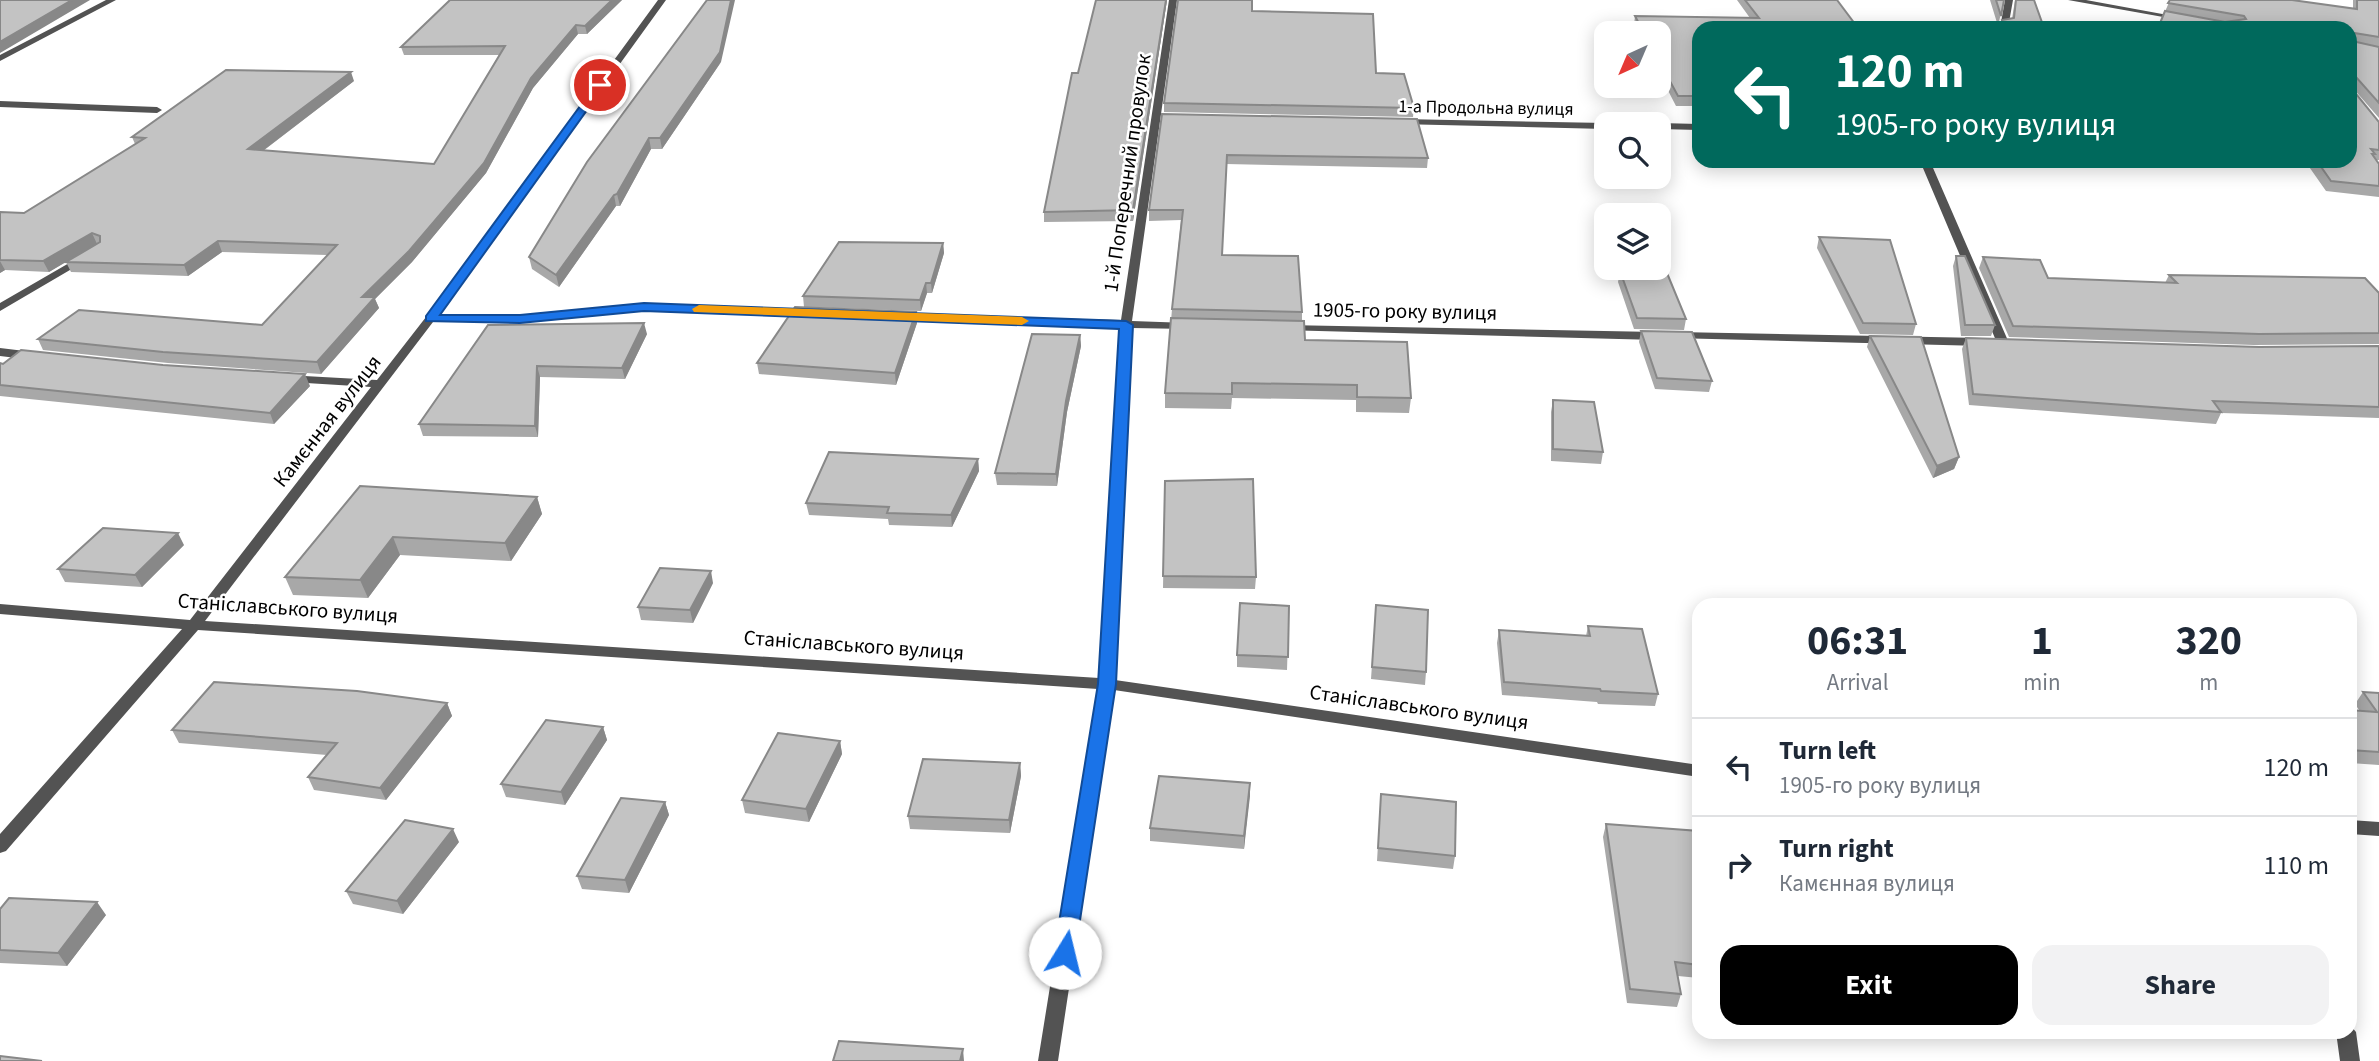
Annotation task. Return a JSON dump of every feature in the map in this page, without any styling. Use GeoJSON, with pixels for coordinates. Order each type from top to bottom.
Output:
{"type":"FeatureCollection","features":[{"type":"Feature","properties":{"kind":"street"},"geometry":{"type":"LineString","coordinates":[[0,58],[112,0]]}},
{"type":"Feature","properties":{"kind":"street","name":"Камєнная вулиця"},"geometry":{"type":"LineString","coordinates":[[0,846],[194,625],[430,319],[662,0]]}},
{"type":"Feature","properties":{"kind":"street","name":"1-й Поперечний провулок"},"geometry":{"type":"LineString","coordinates":[[1048,1061],[1107,684],[1126,325],[1162,118],[1173,0]]}},
{"type":"Feature","properties":{"kind":"street"},"geometry":{"type":"LineString","coordinates":[[2005,21],[2009,0]]}},
{"type":"Feature","properties":{"kind":"street"},"geometry":{"type":"LineString","coordinates":[[2071,0],[2185,19]]}},
{"type":"Feature","properties":{"kind":"street"},"geometry":{"type":"LineString","coordinates":[[0,104],[157,110]]}},
{"type":"Feature","properties":{"kind":"street","name":"1-а Продольна вулиця"},"geometry":{"type":"LineString","coordinates":[[1388,121],[1594,125]]}},
{"type":"Feature","properties":{"kind":"street"},"geometry":{"type":"LineString","coordinates":[[1671,126],[1692,127]]}},
{"type":"Feature","properties":{"kind":"street"},"geometry":{"type":"LineString","coordinates":[[1928,168],[2003,343]]}},
{"type":"Feature","properties":{"kind":"street"},"geometry":{"type":"LineString","coordinates":[[0,308],[98,249]]}},
{"type":"Feature","properties":{"kind":"street"},"geometry":{"type":"LineString","coordinates":[[430,319],[520,319],[644,307],[823,314]]}},
{"type":"Feature","properties":{"kind":"street"},"geometry":{"type":"LineString","coordinates":[[878,316],[1196,327]]}},
{"type":"Feature","properties":{"kind":"street","name":"1905-го року вулиця"},"geometry":{"type":"LineString","coordinates":[[1265,328],[2017,343]]}},
{"type":"Feature","properties":{"kind":"street"},"geometry":{"type":"LineString","coordinates":[[0,352],[52,358]]}},
{"type":"Feature","properties":{"kind":"street"},"geometry":{"type":"LineString","coordinates":[[274,377],[380,384]]}},
{"type":"Feature","properties":{"kind":"street","name":"Станіславського вулиця"},"geometry":{"type":"LineString","coordinates":[[0,609],[194,625],[1107,684],[1692,770]]}},
{"type":"Feature","properties":{"kind":"street"},"geometry":{"type":"LineString","coordinates":[[2357,827],[2379,829]]}},
{"type":"Feature","properties":{"kind":"street"},"geometry":{"type":"LineString","coordinates":[[2347,1039],[2350,1061]]}},
{"type":"Feature","properties":{"kind":"building"},"geometry":{"type":"Polygon","coordinates":[[[0,0],[72,0],[0,42],[0,0]]]}},
{"type":"Feature","properties":{"kind":"building"},"geometry":{"type":"Polygon","coordinates":[[[450,0],[612,0],[585,26],[576,25],[531,78],[484,163],[409,251],[362,297],[375,297],[317,362],[163,352],[38,339],[79,310],[262,325],[337,245],[218,241],[184,265],[66,262],[100,242],[100,236],[92,233],[43,261],[0,260],[0,212],[24,213],[145,138],[132,137],[226,70],[351,72],[248,149],[434,164],[505,46],[401,47],[450,0]]]}},
{"type":"Feature","properties":{"kind":"building"},"geometry":{"type":"Polygon","coordinates":[[[707,0],[731,0],[720,52],[660,138],[649,138],[617,194],[556,275],[529,257],[587,162],[707,0]]]}},
{"type":"Feature","properties":{"kind":"building"},"geometry":{"type":"Polygon","coordinates":[[[1096,0],[1166,0],[1133,210],[1044,212],[1072,73],[1078,73],[1096,0]]]}},
{"type":"Feature","properties":{"kind":"building"},"geometry":{"type":"Polygon","coordinates":[[[1178,0],[1252,0],[1252,11],[1373,14],[1376,73],[1404,74],[1414,108],[1164,103],[1178,0]]]}},
{"type":"Feature","properties":{"kind":"building"},"geometry":{"type":"Polygon","coordinates":[[[1745,0],[1837,0],[1853,21],[1692,21],[1692,96],[1678,96],[1671,83],[1671,21],[1638,21],[1635,16],[1759,18],[1745,0]]]}},
{"type":"Feature","properties":{"kind":"building"},"geometry":{"type":"Polygon","coordinates":[[[1996,0],[2004,0],[2001,16],[1996,0]]]}},
{"type":"Feature","properties":{"kind":"building"},"geometry":{"type":"Polygon","coordinates":[[[2016,0],[2034,0],[2042,21],[2002,20],[2014,18],[2016,0]]]}},
{"type":"Feature","properties":{"kind":"building"},"geometry":{"type":"Polygon","coordinates":[[[2170,0],[2292,0],[2357,9],[2357,0],[2379,0],[2379,37],[2357,33],[2357,21],[2232,21],[2246,19],[2244,16],[2168,3],[2170,0]]]}},
{"type":"Feature","properties":{"kind":"building"},"geometry":{"type":"Polygon","coordinates":[[[2165,11],[2220,21],[2161,21],[2165,11]]]}},
{"type":"Feature","properties":{"kind":"building"},"geometry":{"type":"Polygon","coordinates":[[[2357,42],[2379,47],[2379,103],[2357,78],[2357,42]]]}},
{"type":"Feature","properties":{"kind":"building"},"geometry":{"type":"Polygon","coordinates":[[[2357,95],[2379,122],[2379,150],[2371,149],[2379,164],[2379,186],[2331,181],[2322,168],[2357,168],[2357,95]]]}},
{"type":"Feature","properties":{"kind":"building"},"geometry":{"type":"Polygon","coordinates":[[[1162,114],[1417,119],[1428,158],[1227,155],[1222,255],[1298,256],[1302,312],[1172,309],[1183,210],[1149,210],[1162,114]]]}},
{"type":"Feature","properties":{"kind":"building"},"geometry":{"type":"Polygon","coordinates":[[[1819,237],[1890,240],[1916,324],[1863,323],[1819,237]]]}},
{"type":"Feature","properties":{"kind":"building"},"geometry":{"type":"Polygon","coordinates":[[[839,242],[943,243],[931,283],[926,283],[920,300],[803,296],[839,242]]]}},
{"type":"Feature","properties":{"kind":"building"},"geometry":{"type":"Polygon","coordinates":[[[1956,256],[1965,256],[1995,325],[1965,325],[1956,256]]]}},
{"type":"Feature","properties":{"kind":"building"},"geometry":{"type":"Polygon","coordinates":[[[1983,257],[2040,260],[2048,278],[2177,283],[2169,275],[2365,278],[2379,293],[2379,333],[2259,334],[2013,326],[1983,257]]]}},
{"type":"Feature","properties":{"kind":"building"},"geometry":{"type":"Polygon","coordinates":[[[1623,280],[1670,280],[1686,319],[1637,318],[1623,280]]]}},
{"type":"Feature","properties":{"kind":"building"},"geometry":{"type":"Polygon","coordinates":[[[795,307],[916,312],[895,373],[757,363],[795,307]]]}},
{"type":"Feature","properties":{"kind":"building"},"geometry":{"type":"Polygon","coordinates":[[[1171,318],[1304,321],[1305,340],[1407,342],[1411,398],[1357,397],[1357,385],[1232,383],[1232,394],[1165,393],[1171,318]]]}},
{"type":"Feature","properties":{"kind":"building"},"geometry":{"type":"Polygon","coordinates":[[[644,323],[622,368],[537,366],[535,426],[419,424],[488,325],[644,323]]]}},
{"type":"Feature","properties":{"kind":"building"},"geometry":{"type":"Polygon","coordinates":[[[1641,331],[1692,332],[1712,381],[1657,378],[1641,331]]]}},
{"type":"Feature","properties":{"kind":"building"},"geometry":{"type":"Polygon","coordinates":[[[1032,334],[1080,335],[1066,401],[1056,474],[995,473],[1032,334]]]}},
{"type":"Feature","properties":{"kind":"building"},"geometry":{"type":"Polygon","coordinates":[[[1870,336],[1921,337],[1959,457],[1937,466],[1870,336]]]}},
{"type":"Feature","properties":{"kind":"building"},"geometry":{"type":"Polygon","coordinates":[[[1966,338],[2259,347],[2379,346],[2379,407],[2213,401],[2221,412],[1973,394],[1966,338]]]}},
{"type":"Feature","properties":{"kind":"building"},"geometry":{"type":"Polygon","coordinates":[[[21,350],[163,365],[305,374],[270,413],[0,385],[0,363],[3,364],[21,350]]]}},
{"type":"Feature","properties":{"kind":"building"},"geometry":{"type":"Polygon","coordinates":[[[1553,400],[1594,402],[1603,452],[1553,449],[1553,400]]]}},
{"type":"Feature","properties":{"kind":"building"},"geometry":{"type":"Polygon","coordinates":[[[829,452],[978,459],[951,515],[887,513],[889,507],[806,503],[829,452]]]}},
{"type":"Feature","properties":{"kind":"building"},"geometry":{"type":"Polygon","coordinates":[[[1253,479],[1256,577],[1163,576],[1165,481],[1253,479]]]}},
{"type":"Feature","properties":{"kind":"building"},"geometry":{"type":"Polygon","coordinates":[[[360,486],[537,497],[505,543],[393,537],[360,580],[285,577],[360,486]]]}},
{"type":"Feature","properties":{"kind":"building"},"geometry":{"type":"Polygon","coordinates":[[[103,528],[178,533],[135,575],[58,569],[103,528]]]}},
{"type":"Feature","properties":{"kind":"building"},"geometry":{"type":"Polygon","coordinates":[[[660,568],[711,571],[690,610],[638,607],[660,568]]]}},
{"type":"Feature","properties":{"kind":"building"},"geometry":{"type":"Polygon","coordinates":[[[1240,603],[1289,606],[1288,657],[1237,655],[1240,603]]]}},
{"type":"Feature","properties":{"kind":"building"},"geometry":{"type":"Polygon","coordinates":[[[1376,605],[1428,610],[1426,672],[1372,667],[1376,605]]]}},
{"type":"Feature","properties":{"kind":"building"},"geometry":{"type":"Polygon","coordinates":[[[1588,626],[1642,629],[1658,694],[1504,682],[1499,630],[1590,636],[1588,626]]]}},
{"type":"Feature","properties":{"kind":"building"},"geometry":{"type":"Polygon","coordinates":[[[214,682],[357,691],[447,703],[380,788],[308,777],[337,743],[172,730],[214,682]]]}},
{"type":"Feature","properties":{"kind":"building"},"geometry":{"type":"Polygon","coordinates":[[[2363,692],[2379,693],[2379,752],[2357,750],[2357,711],[2377,712],[2363,692]]]}},
{"type":"Feature","properties":{"kind":"building"},"geometry":{"type":"Polygon","coordinates":[[[546,720],[603,727],[561,792],[501,784],[546,720]]]}},
{"type":"Feature","properties":{"kind":"building"},"geometry":{"type":"Polygon","coordinates":[[[778,733],[840,741],[806,809],[742,800],[778,733]]]}},
{"type":"Feature","properties":{"kind":"building"},"geometry":{"type":"Polygon","coordinates":[[[923,759],[1020,763],[1009,820],[908,816],[923,759]]]}},
{"type":"Feature","properties":{"kind":"building"},"geometry":{"type":"Polygon","coordinates":[[[1159,776],[1250,783],[1244,836],[1150,828],[1159,776]]]}},
{"type":"Feature","properties":{"kind":"building"},"geometry":{"type":"Polygon","coordinates":[[[1381,794],[1456,802],[1455,856],[1378,848],[1381,794]]]}},
{"type":"Feature","properties":{"kind":"building"},"geometry":{"type":"Polygon","coordinates":[[[621,798],[665,802],[625,880],[577,876],[621,798]]]}},
{"type":"Feature","properties":{"kind":"building"},"geometry":{"type":"Polygon","coordinates":[[[405,820],[453,829],[397,901],[346,891],[405,820]]]}},
{"type":"Feature","properties":{"kind":"building"},"geometry":{"type":"Polygon","coordinates":[[[1606,824],[1692,830],[1692,964],[1675,962],[1681,994],[1630,989],[1606,824]]]}},
{"type":"Feature","properties":{"kind":"building"},"geometry":{"type":"Polygon","coordinates":[[[9,898],[97,902],[58,953],[0,950],[0,909],[9,898]]]}},
{"type":"Feature","properties":{"kind":"building"},"geometry":{"type":"Polygon","coordinates":[[[839,1041],[963,1049],[960,1061],[833,1061],[839,1041]]]}},
{"type":"Feature","properties":{"kind":"building"},"geometry":{"type":"Polygon","coordinates":[[[0,1056],[42,1061],[0,1061],[0,1056]]]}},
{"type":"Feature","properties":{"kind":"slow traffic"},"geometry":{"type":"LineString","coordinates":[[699,309],[1022,321]]}},
{"type":"Feature","properties":{"kind":"route"},"geometry":{"type":"LineString","coordinates":[[600,85],[430,319],[520,319],[644,307],[1126,325],[1107,684],[1065,953]]}}]}
